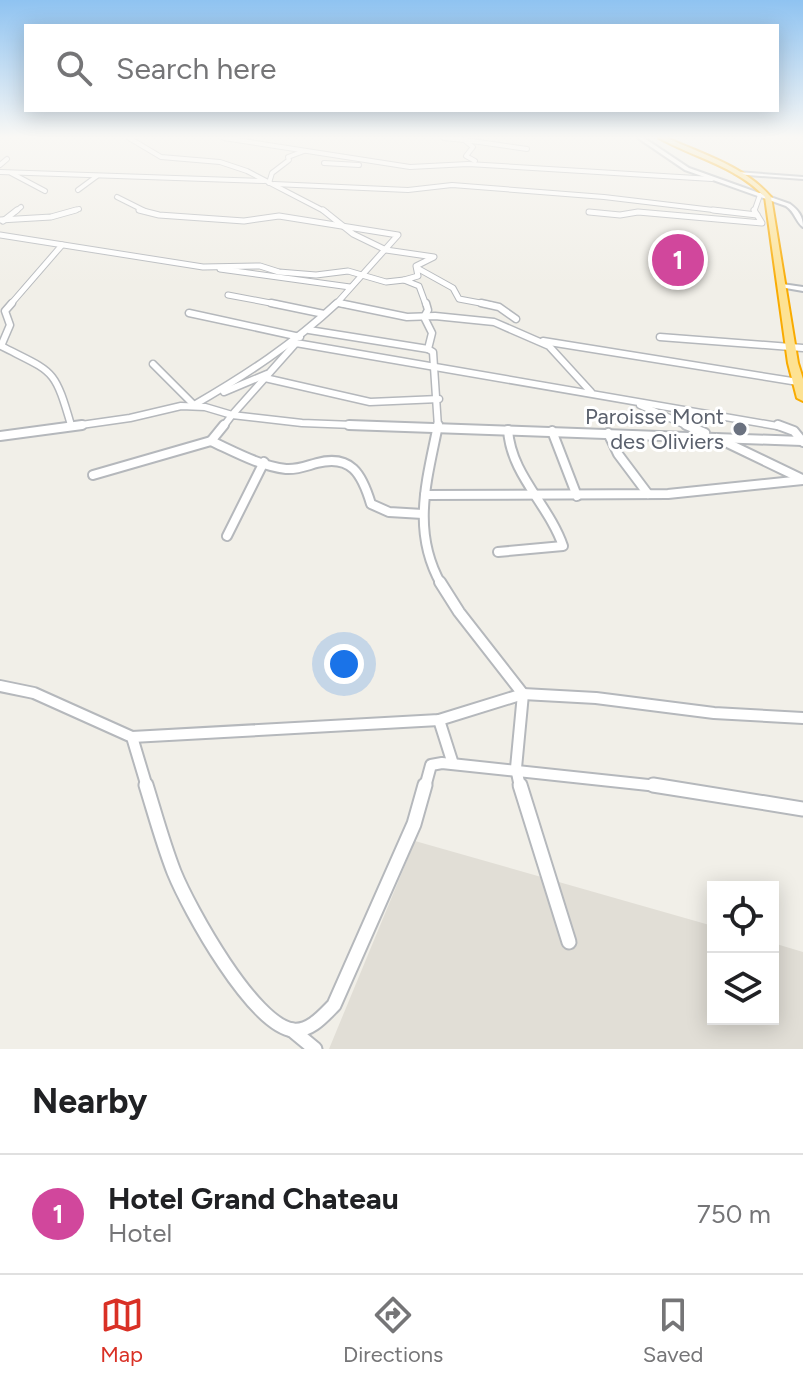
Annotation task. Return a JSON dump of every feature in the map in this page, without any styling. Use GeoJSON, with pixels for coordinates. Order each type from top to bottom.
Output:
{"type":"FeatureCollection","features":[{"type":"Feature","properties":{"kind":"highway"},"geometry":{"type":"LineString","coordinates":[[759,187],[764,196],[782,286],[799,347],[798,382],[803,398]]}},
{"type":"Feature","properties":{"kind":"street"},"geometry":{"type":"LineString","coordinates":[[37,187],[45,191]]}},
{"type":"Feature","properties":{"kind":"street"},"geometry":{"type":"LineString","coordinates":[[78,190],[82,187]]}},
{"type":"Feature","properties":{"kind":"street"},"geometry":{"type":"LineString","coordinates":[[278,187],[300,196],[386,250],[434,257],[417,267]]}},
{"type":"Feature","properties":{"kind":"street"},"geometry":{"type":"LineString","coordinates":[[365,187],[408,191],[447,187]]}},
{"type":"Feature","properties":{"kind":"street"},"geometry":{"type":"LineString","coordinates":[[474,187],[673,205],[673,202],[709,210],[756,214]]}},
{"type":"Feature","properties":{"kind":"street"},"geometry":{"type":"LineString","coordinates":[[736,187],[788,205],[802,221]]}},
{"type":"Feature","properties":{"kind":"street"},"geometry":{"type":"LineString","coordinates":[[589,212],[620,215],[638,212],[762,223],[753,211],[764,196]]}},
{"type":"Feature","properties":{"kind":"street"},"geometry":{"type":"LineString","coordinates":[[117,197],[136,209],[159,215],[244,221],[279,216],[398,235],[337,303],[301,337],[281,347],[264,364],[194,405]]}},
{"type":"Feature","properties":{"kind":"street"},"geometry":{"type":"LineString","coordinates":[[1,222],[21,207]]}},
{"type":"Feature","properties":{"kind":"street"},"geometry":{"type":"LineString","coordinates":[[1,222],[51,217],[79,209]]}},
{"type":"Feature","properties":{"kind":"street"},"geometry":{"type":"LineString","coordinates":[[0,235],[350,287]]}},
{"type":"Feature","properties":{"kind":"street"},"geometry":{"type":"LineString","coordinates":[[62,245],[5,311],[10,325],[1,346],[51,372],[59,384],[71,425]]}},
{"type":"Feature","properties":{"kind":"street"},"geometry":{"type":"LineString","coordinates":[[211,268],[260,266],[268,271],[309,275],[348,271],[386,282],[418,276],[417,267]]}},
{"type":"Feature","properties":{"kind":"street"},"geometry":{"type":"LineString","coordinates":[[417,267],[453,288],[459,299],[499,307],[516,319]]}},
{"type":"Feature","properties":{"kind":"street"},"geometry":{"type":"LineString","coordinates":[[404,280],[419,286],[428,310],[424,317]]}},
{"type":"Feature","properties":{"kind":"street"},"geometry":{"type":"LineString","coordinates":[[782,286],[803,289]]}},
{"type":"Feature","properties":{"kind":"street"},"geometry":{"type":"LineString","coordinates":[[228,295],[324,314]]}},
{"type":"Feature","properties":{"kind":"street"},"geometry":{"type":"LineString","coordinates":[[337,303],[424,317],[494,322],[549,346],[592,393]]}},
{"type":"Feature","properties":{"kind":"street"},"geometry":{"type":"LineString","coordinates":[[189,313],[301,337]]}},
{"type":"Feature","properties":{"kind":"street"},"geometry":{"type":"LineString","coordinates":[[424,317],[432,326],[434,338],[428,349]]}},
{"type":"Feature","properties":{"kind":"street"},"geometry":{"type":"LineString","coordinates":[[309,330],[433,352],[439,399],[438,428],[431,449],[423,514],[429,559],[461,617],[485,641],[523,694],[516,768],[526,812],[569,942]]}},
{"type":"Feature","properties":{"kind":"street"},"geometry":{"type":"LineString","coordinates":[[660,337],[799,347]]}},
{"type":"Feature","properties":{"kind":"street"},"geometry":{"type":"LineString","coordinates":[[540,341],[798,382]]}},
{"type":"Feature","properties":{"kind":"street"},"geometry":{"type":"LineString","coordinates":[[93,475],[211,441],[296,343],[776,424],[794,431],[803,441]]}},
{"type":"Feature","properties":{"kind":"street"},"geometry":{"type":"LineString","coordinates":[[153,364],[194,405],[232,415],[302,423],[803,441]]}},
{"type":"Feature","properties":{"kind":"street"},"geometry":{"type":"LineString","coordinates":[[0,436],[130,418],[194,405],[268,375],[370,402],[439,399]]}},
{"type":"Feature","properties":{"kind":"street"},"geometry":{"type":"LineString","coordinates":[[626,399],[803,480]]}},
{"type":"Feature","properties":{"kind":"street"},"geometry":{"type":"LineString","coordinates":[[498,552],[563,546],[552,521],[525,485],[516,454],[509,448],[508,430]]}},
{"type":"Feature","properties":{"kind":"street"},"geometry":{"type":"LineString","coordinates":[[552,431],[577,496]]}},
{"type":"Feature","properties":{"kind":"street"},"geometry":{"type":"LineString","coordinates":[[608,433],[618,454],[648,494]]}},
{"type":"Feature","properties":{"kind":"street"},"geometry":{"type":"LineString","coordinates":[[211,441],[264,462],[301,469],[328,460],[344,461],[363,475],[371,504],[389,512],[423,514]]}},
{"type":"Feature","properties":{"kind":"street"},"geometry":{"type":"LineString","coordinates":[[227,536],[264,462]]}},
{"type":"Feature","properties":{"kind":"street"},"geometry":{"type":"LineString","coordinates":[[425,495],[648,494],[803,480]]}},
{"type":"Feature","properties":{"kind":"street"},"geometry":{"type":"LineString","coordinates":[[0,686],[34,693],[132,737],[439,720],[523,694],[596,698],[714,713],[803,718]]}},
{"type":"Feature","properties":{"kind":"street"},"geometry":{"type":"LineString","coordinates":[[439,720],[453,764]]}},
{"type":"Feature","properties":{"kind":"street"},"geometry":{"type":"LineString","coordinates":[[132,737],[175,874],[215,951],[267,1019],[292,1030],[315,1049]]}},
{"type":"Feature","properties":{"kind":"street"},"geometry":{"type":"LineString","coordinates":[[292,1030],[314,1025],[334,1005],[414,824],[431,765],[442,761],[516,768],[665,786],[803,809]]}},
{"type":"Feature","properties":{"kind":"shaded area"},"geometry":{"type":"Polygon","coordinates":[[[415,841],[707,924],[707,1025],[779,1025],[779,945],[803,952],[803,1049],[329,1049],[415,841]]]}},
{"type":"Feature","properties":{"kind":"place","name":"Hotel Grand Chateau"},"geometry":{"type":"Point","coordinates":[678,260]}},
{"type":"Feature","properties":{"kind":"place","name":"Paroisse Mont des Oliviers"},"geometry":{"type":"Point","coordinates":[740,429]}}]}
